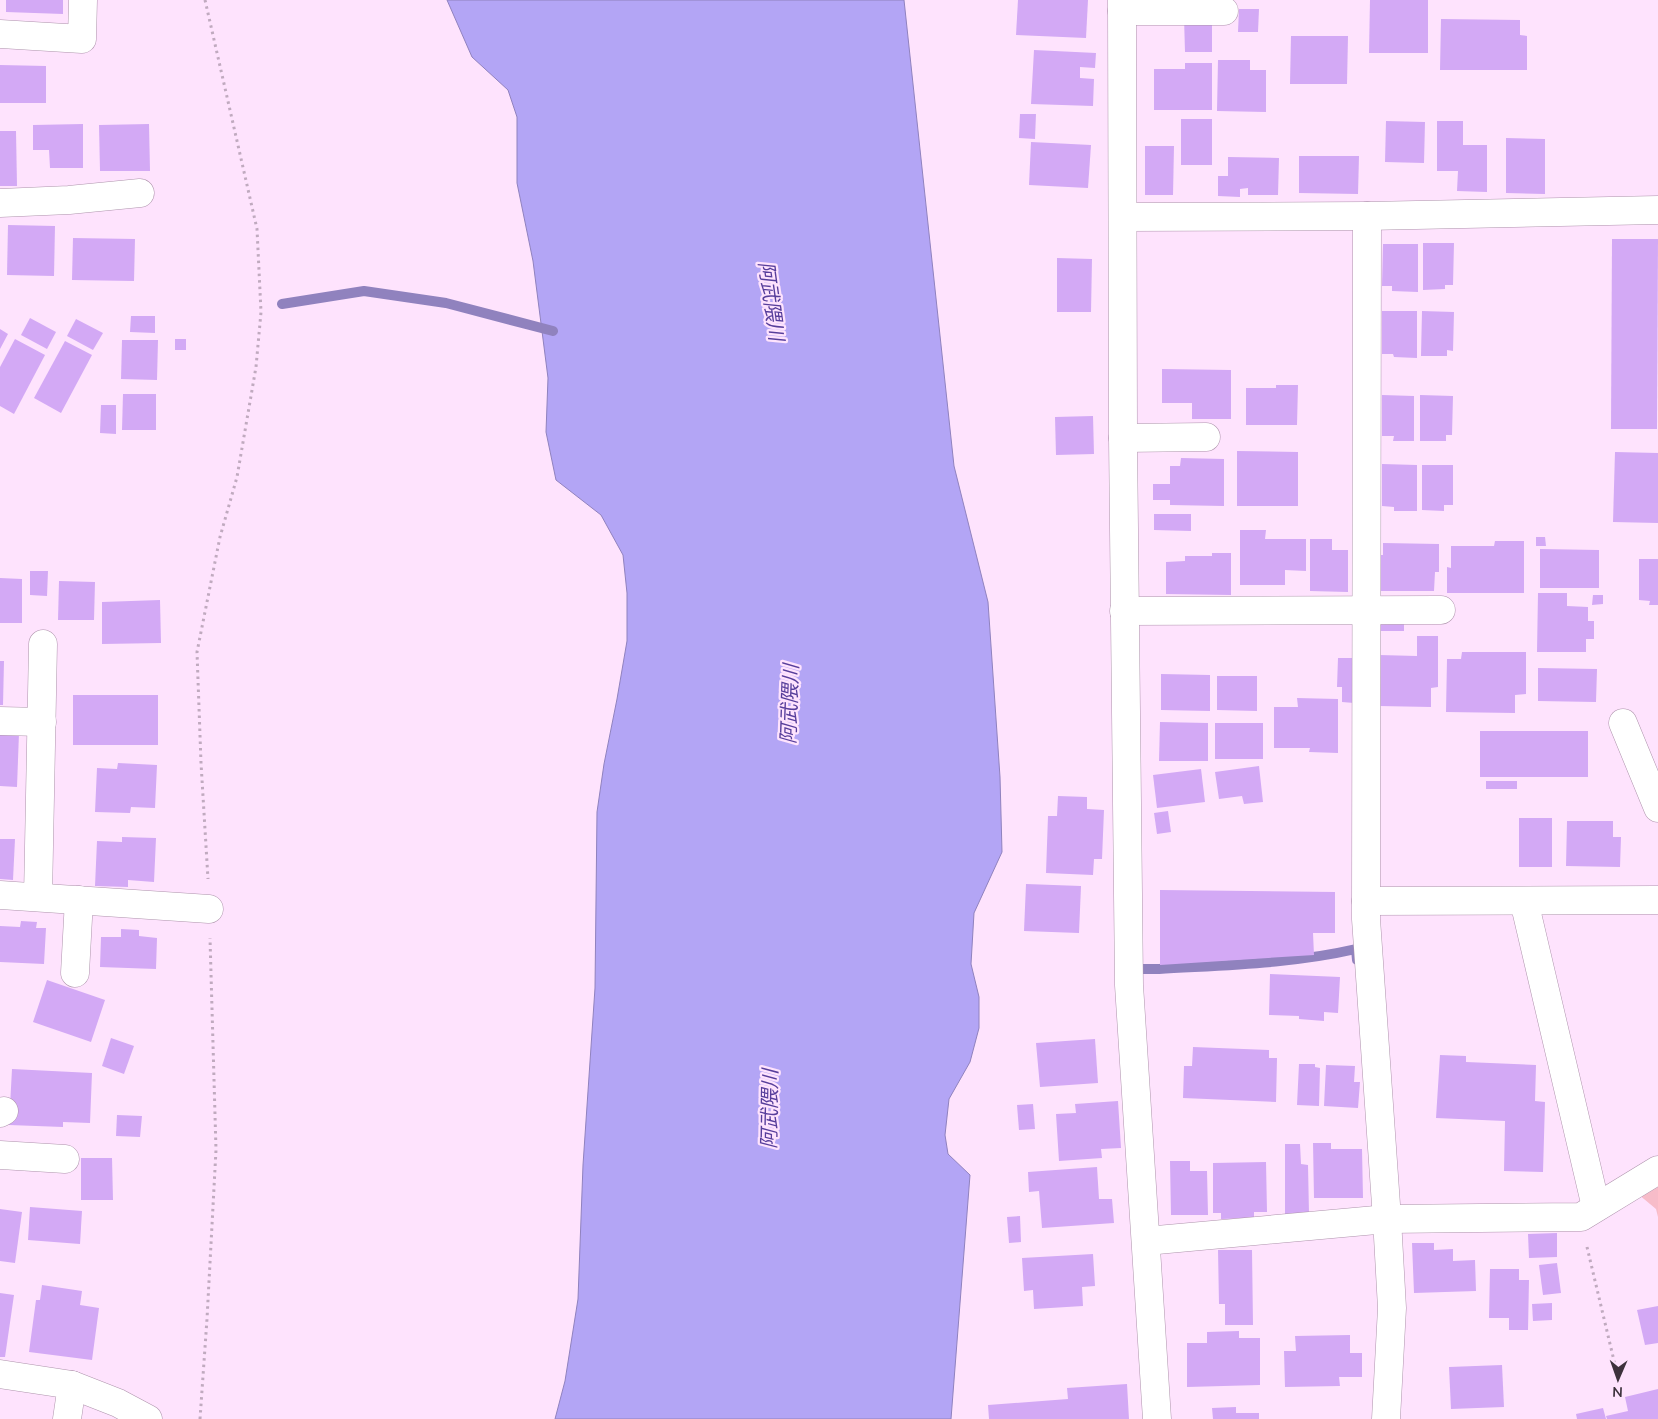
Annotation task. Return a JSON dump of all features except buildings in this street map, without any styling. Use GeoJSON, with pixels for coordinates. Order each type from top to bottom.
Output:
{"type":"FeatureCollection","features":[{"type":"Feature","properties":{"kind":"street"},"geometry":{"type":"LineString","coordinates":[[0,34],[82,38],[83,0]]}},
{"type":"Feature","properties":{"kind":"street"},"geometry":{"type":"LineString","coordinates":[[1157,1419],[1129,985],[1122,438],[1122,6],[1224,11]]}},
{"type":"Feature","properties":{"kind":"street"},"geometry":{"type":"LineString","coordinates":[[0,202],[69,200],[140,193]]}},
{"type":"Feature","properties":{"kind":"street"},"geometry":{"type":"LineString","coordinates":[[1123,217],[1367,216],[1658,210]]}},
{"type":"Feature","properties":{"kind":"street"},"geometry":{"type":"LineString","coordinates":[[1367,216],[1366,928],[1392,1308],[1386,1419]]}},
{"type":"Feature","properties":{"kind":"street"},"geometry":{"type":"LineString","coordinates":[[1122,438],[1206,438]]}},
{"type":"Feature","properties":{"kind":"street"},"geometry":{"type":"LineString","coordinates":[[1124,611],[1441,610]]}},
{"type":"Feature","properties":{"kind":"street"},"geometry":{"type":"LineString","coordinates":[[38,898],[43,644]]}},
{"type":"Feature","properties":{"kind":"street"},"geometry":{"type":"LineString","coordinates":[[0,721],[42,722]]}},
{"type":"Feature","properties":{"kind":"street"},"geometry":{"type":"LineString","coordinates":[[1623,723],[1658,808]]}},
{"type":"Feature","properties":{"kind":"street"},"geometry":{"type":"LineString","coordinates":[[0,896],[209,909]]}},
{"type":"Feature","properties":{"kind":"street"},"geometry":{"type":"LineString","coordinates":[[75,973],[79,900]]}},
{"type":"Feature","properties":{"kind":"street"},"geometry":{"type":"LineString","coordinates":[[1366,901],[1658,900]]}},
{"type":"Feature","properties":{"kind":"street"},"geometry":{"type":"LineString","coordinates":[[1524,901],[1588,1212]]}},
{"type":"Feature","properties":{"kind":"street"},"geometry":{"type":"LineString","coordinates":[[0,1155],[65,1159]]}},
{"type":"Feature","properties":{"kind":"street"},"geometry":{"type":"LineString","coordinates":[[1146,1241],[1387,1219],[1588,1212],[1658,1170]]}},
{"type":"Feature","properties":{"kind":"street"},"geometry":{"type":"LineString","coordinates":[[0,1374],[72,1385],[118,1403],[148,1419]]}},
{"type":"Feature","properties":{"kind":"street"},"geometry":{"type":"LineString","coordinates":[[67,1419],[72,1385]]}},
{"type":"Feature","properties":{"kind":"path"},"geometry":{"type":"LineString","coordinates":[[200,1419],[216,1150],[209,909],[197,652],[220,537],[237,477],[256,367],[261,312],[257,229],[206,0]]}},
{"type":"Feature","properties":{"kind":"path"},"geometry":{"type":"LineString","coordinates":[[1588,1212],[1620,1386]]}},
{"type":"Feature","properties":{"kind":"shaded area"},"geometry":{"type":"Polygon","coordinates":[[[1658,1181],[1658,1217],[1656,1209],[1638,1194],[1658,1181]]]}},
{"type":"Feature","properties":{"kind":"water","name":"阿武隈川"},"geometry":{"type":"Polygon","coordinates":[[[447,0],[904,0],[954,466],[988,602],[1000,777],[1002,852],[974,913],[971,964],[979,997],[979,1028],[970,1062],[949,1099],[945,1135],[948,1154],[970,1175],[951,1419],[555,1419],[565,1381],[578,1299],[583,1165],[595,988],[597,812],[627,641],[627,593],[623,555],[601,515],[556,480],[546,432],[548,378],[533,261],[517,183],[517,117],[508,90],[472,57],[447,0]]]}},
{"type":"Feature","properties":{"kind":"waterway"},"geometry":{"type":"LineString","coordinates":[[282,304],[364,291],[446,303],[553,331]]}},
{"type":"Feature","properties":{"kind":"waterway"},"geometry":{"type":"LineString","coordinates":[[1138,969],[1282,961],[1356,949],[1357,960]]}}]}
